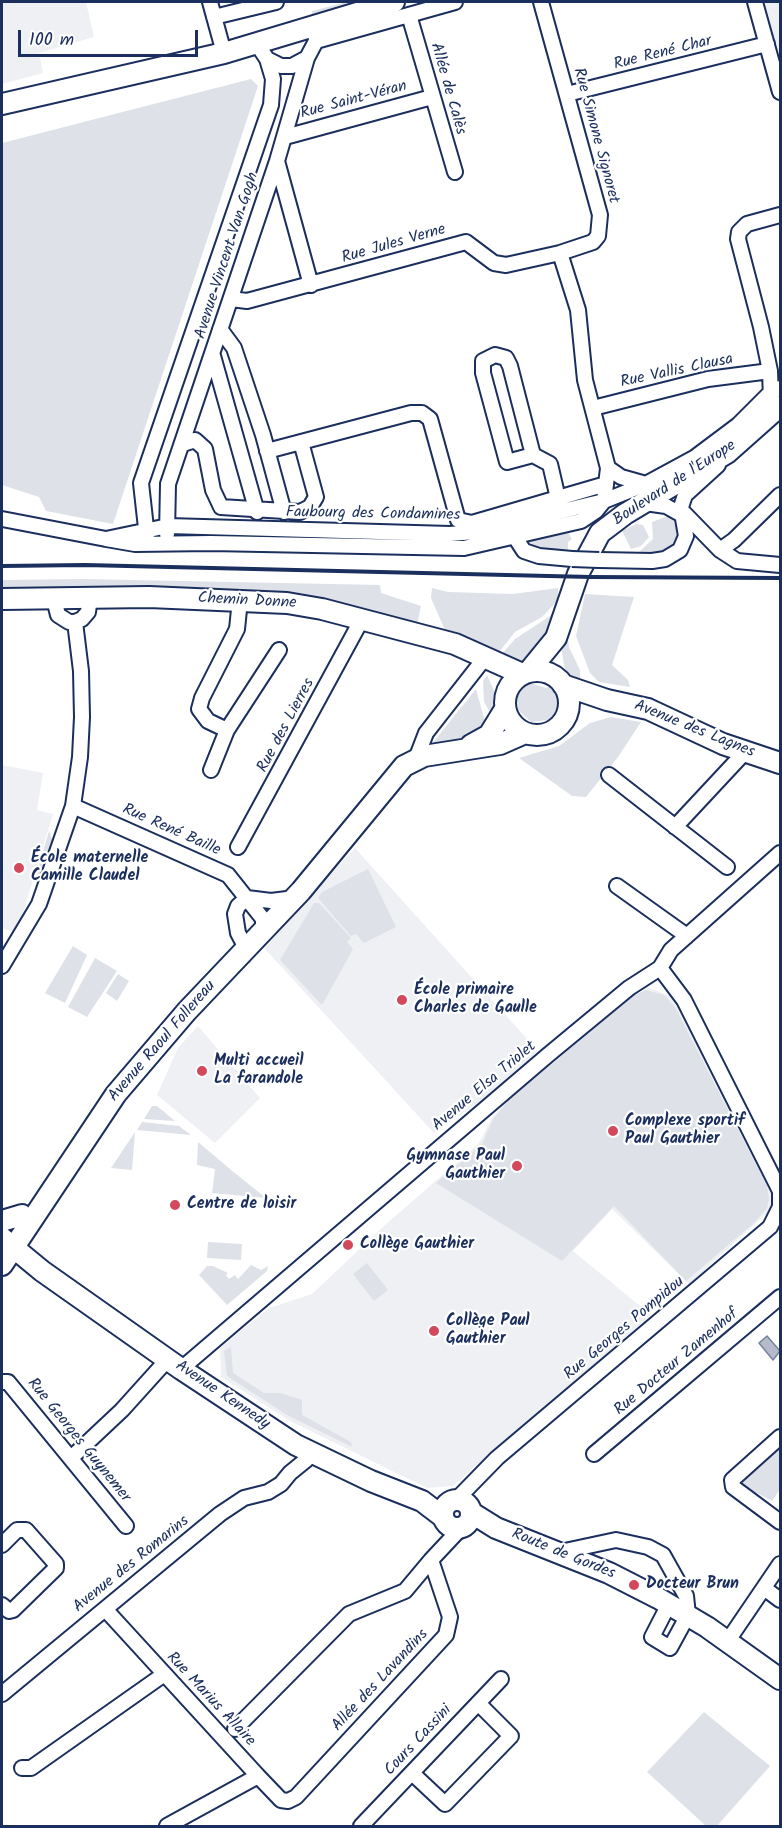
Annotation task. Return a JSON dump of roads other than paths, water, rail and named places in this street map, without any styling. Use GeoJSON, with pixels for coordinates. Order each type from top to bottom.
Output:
{"type":"FeatureCollection","features":[{"type":"Feature","properties":{"kind":"street"},"geometry":{"type":"LineString","coordinates":[[210,2],[224,53]]}},
{"type":"Feature","properties":{"kind":"street"},"geometry":{"type":"LineString","coordinates":[[214,17],[276,2]]}},
{"type":"Feature","properties":{"kind":"street"},"geometry":{"type":"LineString","coordinates":[[2,104],[224,53],[262,52],[316,34],[394,2]]}},
{"type":"Feature","properties":{"kind":"street"},"geometry":{"type":"LineString","coordinates":[[316,34],[409,15],[455,2]]}},
{"type":"Feature","properties":{"kind":"street","name":"Rue Simone Signoret"},"geometry":{"type":"LineString","coordinates":[[541,2],[600,215],[598,236],[588,246],[560,253]]}},
{"type":"Feature","properties":{"kind":"street"},"geometry":{"type":"LineString","coordinates":[[755,2],[778,75],[780,92]]}},
{"type":"Feature","properties":{"kind":"street","name":"Allée de Calès"},"geometry":{"type":"LineString","coordinates":[[409,15],[455,172]]}},
{"type":"Feature","properties":{"kind":"street","name":"Avenue Vincent Van Gogh"},"geometry":{"type":"LineString","coordinates":[[168,526],[166,494],[285,137],[316,34]]}},
{"type":"Feature","properties":{"kind":"street","name":"Rue René Char"},"geometry":{"type":"LineString","coordinates":[[567,94],[767,44]]}},
{"type":"Feature","properties":{"kind":"street"},"geometry":{"type":"LineString","coordinates":[[262,52],[281,66],[291,66],[307,58]]}},
{"type":"Feature","properties":{"kind":"street","name":"Avenue Vincent Van Gogh"},"geometry":{"type":"LineString","coordinates":[[156,544],[147,536],[145,499],[141,483],[271,105],[274,88],[262,52]]}},
{"type":"Feature","properties":{"kind":"street","name":"Rue Saint-Véran"},"geometry":{"type":"LineString","coordinates":[[285,137],[432,97]]}},
{"type":"Feature","properties":{"kind":"street"},"geometry":{"type":"LineString","coordinates":[[277,161],[311,285]]}},
{"type":"Feature","properties":{"kind":"street"},"geometry":{"type":"LineString","coordinates":[[776,400],[738,239],[739,232],[747,224],[780,215]]}},
{"type":"Feature","properties":{"kind":"street","name":"Rue Jules Verne"},"geometry":{"type":"LineString","coordinates":[[231,299],[247,301],[466,242],[494,262],[506,265],[560,253]]}},
{"type":"Feature","properties":{"kind":"street"},"geometry":{"type":"LineString","coordinates":[[106,540],[156,544],[448,548],[483,545],[512,532],[554,528],[581,521],[596,511],[604,501],[608,468],[585,380],[578,310],[560,253]]}},
{"type":"Feature","properties":{"kind":"street"},"geometry":{"type":"LineString","coordinates":[[220,330],[234,348],[284,512]]}},
{"type":"Feature","properties":{"kind":"street"},"geometry":{"type":"LineString","coordinates":[[533,455],[506,358],[495,355],[483,360],[483,374],[507,462],[533,455],[550,464],[560,506],[554,528]]}},
{"type":"Feature","properties":{"kind":"street"},"geometry":{"type":"LineString","coordinates":[[213,356],[257,512]]}},
{"type":"Feature","properties":{"kind":"street","name":"Rue Vallis Clausa"},"geometry":{"type":"LineString","coordinates":[[593,408],[708,379],[770,371]]}},
{"type":"Feature","properties":{"kind":"street","name":"Boulevard de l'Europe"},"geometry":{"type":"LineString","coordinates":[[562,683],[556,657],[556,638],[578,574],[593,544],[611,524],[646,494],[727,453],[776,400]]}},
{"type":"Feature","properties":{"kind":"street","name":"Faubourg des Condamines"},"geometry":{"type":"LineString","coordinates":[[2,519],[106,540],[146,529],[168,526],[450,534],[512,532],[560,506],[646,494],[738,425],[776,400]]}},
{"type":"Feature","properties":{"kind":"street"},"geometry":{"type":"LineString","coordinates":[[267,451],[411,413],[422,413],[430,419],[453,509],[458,520],[472,523],[560,506],[606,484]]}},
{"type":"Feature","properties":{"kind":"street"},"geometry":{"type":"LineString","coordinates":[[183,444],[195,440],[205,448],[213,490],[221,507],[257,512],[300,512],[310,507],[316,497],[301,442]]}},
{"type":"Feature","properties":{"kind":"street"},"geometry":{"type":"LineString","coordinates":[[683,545],[687,529],[682,513],[685,495],[712,471],[727,453]]}},
{"type":"Feature","properties":{"kind":"street"},"geometry":{"type":"LineString","coordinates":[[608,468],[646,494],[682,513],[737,561],[780,565]]}},
{"type":"Feature","properties":{"kind":"street"},"geometry":{"type":"LineString","coordinates":[[145,499],[158,502],[166,494]]}},
{"type":"Feature","properties":{"kind":"street"},"geometry":{"type":"LineString","coordinates":[[512,532],[520,548],[530,553],[572,559],[665,559],[673,556],[683,545],[693,541],[716,545],[734,540],[780,495]]}},
{"type":"Feature","properties":{"kind":"street"},"geometry":{"type":"LineString","coordinates":[[156,544],[167,534],[168,526]]}},
{"type":"Feature","properties":{"kind":"street"},"geometry":{"type":"LineString","coordinates":[[54,599],[58,615],[62,619],[75,622],[82,619],[88,612],[90,598]]}},
{"type":"Feature","properties":{"kind":"street","name":"Chemin Donne"},"geometry":{"type":"LineString","coordinates":[[2,599],[240,600],[288,603],[455,644],[483,658],[526,673]]}},
{"type":"Feature","properties":{"kind":"street"},"geometry":{"type":"LineString","coordinates":[[227,730],[208,721],[200,709],[224,651],[237,629],[240,600]]}},
{"type":"Feature","properties":{"kind":"street","name":"Rue des Lierres"},"geometry":{"type":"LineString","coordinates":[[238,846],[362,620]]}},
{"type":"Feature","properties":{"kind":"street"},"geometry":{"type":"LineString","coordinates":[[2,966],[31,921],[39,904],[73,806],[80,757],[82,717],[81,671],[75,622]]}},
{"type":"Feature","properties":{"kind":"street","name":"Boulevard de l'Europe"},"geometry":{"type":"LineString","coordinates":[[526,673],[556,638]]}},
{"type":"Feature","properties":{"kind":"street"},"geometry":{"type":"LineString","coordinates":[[211,770],[227,730],[279,651]]}},
{"type":"Feature","properties":{"kind":"street"},"geometry":{"type":"LineString","coordinates":[[416,759],[426,733],[483,658],[514,726],[525,733],[548,733],[566,717],[607,700]]}},
{"type":"Feature","properties":{"kind":"street"},"geometry":{"type":"LineString","coordinates":[[505,702],[511,683],[526,673],[550,674],[562,683],[568,698],[566,717]]}},
{"type":"Feature","properties":{"kind":"street","name":"Avenue des Lagnes"},"geometry":{"type":"LineString","coordinates":[[562,683],[607,700],[648,709],[744,753],[780,764]]}},
{"type":"Feature","properties":{"kind":"street","name":"Avenue Raoul Follereau"},"geometry":{"type":"LineString","coordinates":[[463,749],[489,735],[505,702]]}},
{"type":"Feature","properties":{"kind":"street","name":"Avenue Raoul Follereau"},"geometry":{"type":"LineString","coordinates":[[27,1217],[60,1156],[132,1056],[294,895],[400,770],[416,759],[500,744],[525,733]]}},
{"type":"Feature","properties":{"kind":"street"},"geometry":{"type":"LineString","coordinates":[[675,827],[744,753]]}},
{"type":"Feature","properties":{"kind":"street"},"geometry":{"type":"LineString","coordinates":[[609,775],[727,867]]}},
{"type":"Feature","properties":{"kind":"street","name":"Rue René Baille"},"geometry":{"type":"LineString","coordinates":[[73,806],[218,869],[236,883],[263,926]]}},
{"type":"Feature","properties":{"kind":"street","name":"Avenue Elsa Triolet"},"geometry":{"type":"LineString","coordinates":[[72,1457],[174,1364],[629,988],[660,968],[665,956],[780,854]]}},
{"type":"Feature","properties":{"kind":"street"},"geometry":{"type":"LineString","coordinates":[[617,886],[687,936]]}},
{"type":"Feature","properties":{"kind":"street"},"geometry":{"type":"LineString","coordinates":[[244,945],[235,915],[238,906],[247,898],[271,902],[294,895]]}},
{"type":"Feature","properties":{"kind":"street","name":"Avenue Raoul Follereau"},"geometry":{"type":"LineString","coordinates":[[4,1247],[116,1094],[244,945]]}},
{"type":"Feature","properties":{"kind":"street","name":"Rue Georges Pompidou"},"geometry":{"type":"LineString","coordinates":[[458,1514],[474,1483],[497,1458],[770,1227],[780,1207],[780,1192],[684,1000],[660,968]]}},
{"type":"Feature","properties":{"kind":"street"},"geometry":{"type":"LineString","coordinates":[[4,1247],[57,1172],[60,1156]]}},
{"type":"Feature","properties":{"kind":"street"},"geometry":{"type":"LineString","coordinates":[[4,1247],[27,1217]]}},
{"type":"Feature","properties":{"kind":"street"},"geometry":{"type":"LineString","coordinates":[[2,1276],[8,1271],[36,1266],[27,1217]]}},
{"type":"Feature","properties":{"kind":"street","name":"Avenue Kennedy"},"geometry":{"type":"LineString","coordinates":[[4,1247],[36,1266],[174,1364],[303,1448],[371,1481],[458,1514]]}},
{"type":"Feature","properties":{"kind":"street","name":"Rue Docteur Zamenhof"},"geometry":{"type":"LineString","coordinates":[[594,1454],[780,1297]]}},
{"type":"Feature","properties":{"kind":"street","name":"Rue Georges Guynemer"},"geometry":{"type":"LineString","coordinates":[[2,1382],[8,1382],[72,1457],[126,1526]]}},
{"type":"Feature","properties":{"kind":"street"},"geometry":{"type":"LineString","coordinates":[[780,1437],[732,1480],[733,1487],[780,1522]]}},
{"type":"Feature","properties":{"kind":"street","name":"Avenue des Romarins"},"geometry":{"type":"LineString","coordinates":[[2,1694],[220,1514],[244,1498],[268,1492],[281,1484],[290,1473],[292,1451],[303,1448]]}},
{"type":"Feature","properties":{"kind":"street"},"geometry":{"type":"LineString","coordinates":[[235,1729],[348,1614],[405,1591],[444,1543],[458,1514]]}},
{"type":"Feature","properties":{"kind":"street","name":"Route de Gordes"},"geometry":{"type":"LineString","coordinates":[[458,1514],[609,1573],[688,1615],[780,1679]]}},
{"type":"Feature","properties":{"kind":"street"},"geometry":{"type":"LineString","coordinates":[[2,1545],[17,1530],[27,1530],[56,1564],[56,1568],[14,1610],[9,1611],[2,1605]]}},
{"type":"Feature","properties":{"kind":"street"},"geometry":{"type":"LineString","coordinates":[[560,1552],[616,1540],[648,1546],[663,1555],[686,1596],[688,1615],[670,1648],[652,1637],[669,1604]]}},
{"type":"Feature","properties":{"kind":"street","name":"Allée des Lavandins"},"geometry":{"type":"LineString","coordinates":[[296,1797],[446,1635],[450,1617],[431,1560]]}},
{"type":"Feature","properties":{"kind":"street"},"geometry":{"type":"LineString","coordinates":[[727,1642],[780,1564]]}},
{"type":"Feature","properties":{"kind":"street"},"geometry":{"type":"LineString","coordinates":[[764,1588],[780,1600]]}},
{"type":"Feature","properties":{"kind":"street","name":"Rue Marius Allaire"},"geometry":{"type":"LineString","coordinates":[[105,1609],[163,1675],[281,1800],[288,1801],[296,1797]]}},
{"type":"Feature","properties":{"kind":"street"},"geometry":{"type":"LineString","coordinates":[[22,1768],[31,1768],[163,1675]]}},
{"type":"Feature","properties":{"kind":"street","name":"Cours Cassini"},"geometry":{"type":"LineString","coordinates":[[361,1827],[501,1678]]}},
{"type":"Feature","properties":{"kind":"street"},"geometry":{"type":"LineString","coordinates":[[412,1773],[445,1804],[511,1736],[478,1703]]}},
{"type":"Feature","properties":{"kind":"street"},"geometry":{"type":"LineString","coordinates":[[167,1827],[258,1776]]}},
{"type":"Feature","properties":{"kind":"water"},"geometry":{"type":"Polygon","coordinates":[[[767,1336],[780,1351],[773,1360],[759,1343],[767,1336]]]}},
{"type":"Feature","properties":{"kind":"railway"},"geometry":{"type":"LineString","coordinates":[[2,566],[85,565],[591,577],[780,578]]}},
{"type":"Feature","properties":{"kind":"place","name":"École maternelle Camille Claudel"},"geometry":{"type":"Point","coordinates":[19,868]}},
{"type":"Feature","properties":{"kind":"place","name":"École primaire Charles de Gaulle"},"geometry":{"type":"Point","coordinates":[402,1000]}},
{"type":"Feature","properties":{"kind":"place","name":"Multi accueil La farandole"},"geometry":{"type":"Point","coordinates":[202,1071]}},
{"type":"Feature","properties":{"kind":"place","name":"Complexe sportif Paul Gauthier"},"geometry":{"type":"Point","coordinates":[613,1131]}},
{"type":"Feature","properties":{"kind":"place","name":"Gymnase Paul Gauthier"},"geometry":{"type":"Point","coordinates":[517,1166]}},
{"type":"Feature","properties":{"kind":"place","name":"Centre de loisir"},"geometry":{"type":"Point","coordinates":[175,1205]}},
{"type":"Feature","properties":{"kind":"place","name":"Collège Gauthier"},"geometry":{"type":"Point","coordinates":[348,1245]}},
{"type":"Feature","properties":{"kind":"place","name":"Collège Paul Gauthier"},"geometry":{"type":"Point","coordinates":[434,1331]}},
{"type":"Feature","properties":{"kind":"place","name":"Docteur Brun"},"geometry":{"type":"Point","coordinates":[634,1585]}}]}
